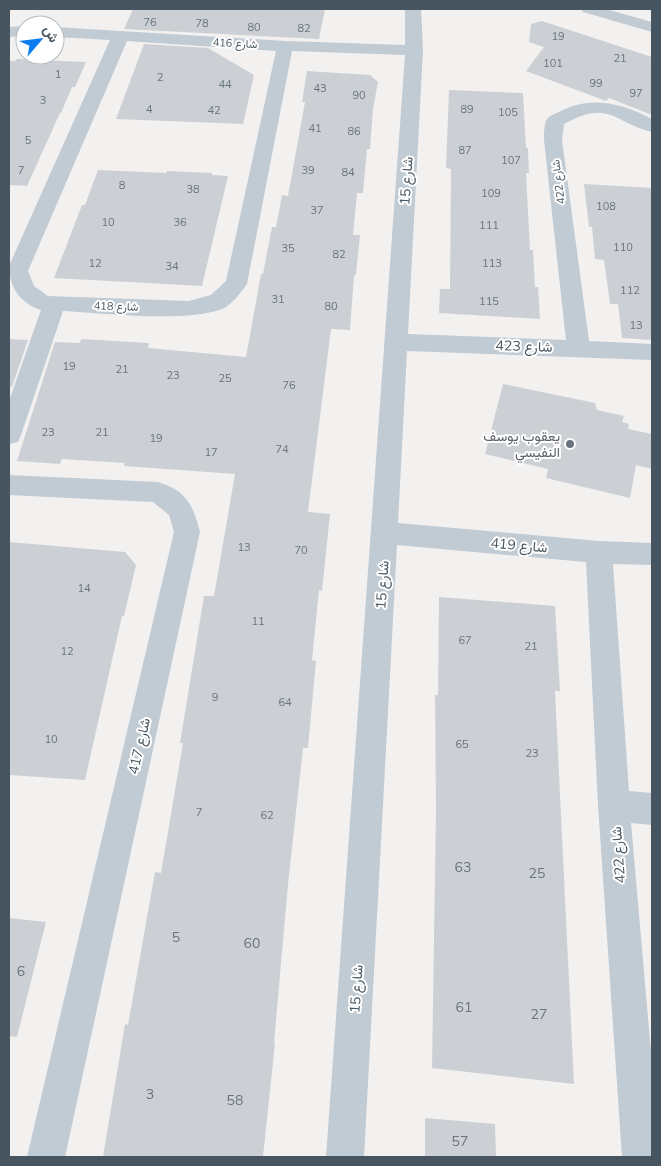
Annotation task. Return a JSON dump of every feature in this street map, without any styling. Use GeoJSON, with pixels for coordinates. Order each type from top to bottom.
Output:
{"type":"FeatureCollection","features":[{"type":"Feature","properties":{"kind":"street"},"geometry":{"type":"LineString","coordinates":[[589,9],[652,27]]}},
{"type":"Feature","properties":{"kind":"street","name":"شارع 15"},"geometry":{"type":"LineString","coordinates":[[345,1157],[385,533],[415,10]]}},
{"type":"Feature","properties":{"kind":"street","name":"شارع 416"},"geometry":{"type":"LineString","coordinates":[[65,33],[285,46],[414,50]]}},
{"type":"Feature","properties":{"kind":"street","name":"شارع 418"},"geometry":{"type":"LineString","coordinates":[[120,37],[17,271],[25,290],[43,303],[190,309],[219,301],[236,284],[285,46]]}},
{"type":"Feature","properties":{"kind":"street","name":"شارع 422"},"geometry":{"type":"LineString","coordinates":[[578,348],[553,140],[555,120],[572,111],[594,105],[622,111],[652,126]]}},
{"type":"Feature","properties":{"kind":"street"},"geometry":{"type":"LineString","coordinates":[[9,435],[55,303]]}},
{"type":"Feature","properties":{"kind":"street","name":"شارع 423"},"geometry":{"type":"LineString","coordinates":[[396,342],[652,352]]}},
{"type":"Feature","properties":{"kind":"street","name":"شارع 417"},"geometry":{"type":"LineString","coordinates":[[9,485],[158,492],[181,509],[188,532],[46,1157]]}},
{"type":"Feature","properties":{"kind":"street","name":"شارع 419"},"geometry":{"type":"LineString","coordinates":[[385,533],[599,552],[652,554]]}},
{"type":"Feature","properties":{"kind":"street","name":"شارع 422"},"geometry":{"type":"LineString","coordinates":[[599,552],[614,805],[640,1157]]}},
{"type":"Feature","properties":{"kind":"street"},"geometry":{"type":"LineString","coordinates":[[614,805],[652,810]]}},
{"type":"Feature","properties":{"kind":"building"},"geometry":{"type":"Polygon","coordinates":[[[133,9],[325,9],[319,39],[124,29],[133,9]]]}},
{"type":"Feature","properties":{"kind":"building"},"geometry":{"type":"Polygon","coordinates":[[[542,21],[652,57],[652,115],[609,98],[606,101],[526,71],[544,47],[529,42],[531,24],[542,21]]]}},
{"type":"Feature","properties":{"kind":"building"},"geometry":{"type":"Polygon","coordinates":[[[144,44],[208,48],[254,75],[243,124],[116,119],[144,44]]]}},
{"type":"Feature","properties":{"kind":"building"},"geometry":{"type":"Polygon","coordinates":[[[9,61],[15,61],[15,65],[65,65],[65,61],[86,62],[75,87],[72,87],[27,186],[9,185],[9,61]]]}},
{"type":"Feature","properties":{"kind":"building"},"geometry":{"type":"Polygon","coordinates":[[[307,71],[370,75],[378,82],[373,109],[370,149],[367,149],[363,193],[357,193],[353,235],[360,235],[356,275],[354,275],[350,330],[331,329],[308,512],[330,514],[322,591],[319,590],[312,660],[316,661],[308,748],[303,748],[288,884],[275,1043],[263,1157],[103,1157],[125,1024],[128,1025],[155,872],[161,873],[183,743],[180,743],[204,596],[214,596],[235,474],[124,466],[125,463],[62,459],[60,464],[17,461],[55,342],[80,343],[81,339],[149,343],[148,348],[246,357],[261,274],[263,274],[272,227],[276,227],[282,195],[288,196],[305,102],[302,102],[307,71]]]}},
{"type":"Feature","properties":{"kind":"building"},"geometry":{"type":"Polygon","coordinates":[[[449,90],[523,93],[526,147],[528,149],[529,173],[526,173],[530,250],[533,250],[535,287],[538,287],[540,319],[439,313],[440,289],[450,289],[451,169],[446,168],[449,90]]]}},
{"type":"Feature","properties":{"kind":"building"},"geometry":{"type":"Polygon","coordinates":[[[98,170],[212,173],[212,175],[228,176],[202,286],[54,278],[82,205],[85,205],[98,170]]]}},
{"type":"Feature","properties":{"kind":"building"},"geometry":{"type":"Polygon","coordinates":[[[584,184],[652,188],[652,340],[622,338],[618,304],[610,304],[604,260],[595,259],[592,227],[589,227],[584,184]]]}},
{"type":"Feature","properties":{"kind":"building"},"geometry":{"type":"Polygon","coordinates":[[[9,339],[28,340],[12,387],[9,386],[9,339]]]}},
{"type":"Feature","properties":{"kind":"building","name":"يعقوب يوسف النفيسي"},"geometry":{"type":"Polygon","coordinates":[[[503,384],[595,403],[597,410],[624,416],[622,422],[629,424],[628,429],[652,434],[652,469],[636,465],[630,498],[546,478],[548,469],[485,454],[503,384]]]}},
{"type":"Feature","properties":{"kind":"building"},"geometry":{"type":"Polygon","coordinates":[[[9,542],[125,552],[136,565],[124,616],[122,616],[85,780],[9,775],[9,542]]]}},
{"type":"Feature","properties":{"kind":"building"},"geometry":{"type":"Polygon","coordinates":[[[439,597],[555,606],[560,691],[555,691],[574,1084],[432,1068],[436,809],[435,695],[438,695],[439,597]]]}},
{"type":"Feature","properties":{"kind":"building"},"geometry":{"type":"Polygon","coordinates":[[[9,918],[46,922],[17,1037],[9,1036],[9,918]]]}},
{"type":"Feature","properties":{"kind":"building"},"geometry":{"type":"Polygon","coordinates":[[[425,1118],[495,1124],[496,1157],[425,1157],[425,1118]]]}},
{"type":"Feature","properties":{"kind":"place","name":"يعقوب يوسف النفيسي"},"geometry":{"type":"Point","coordinates":[570,444]}}]}
